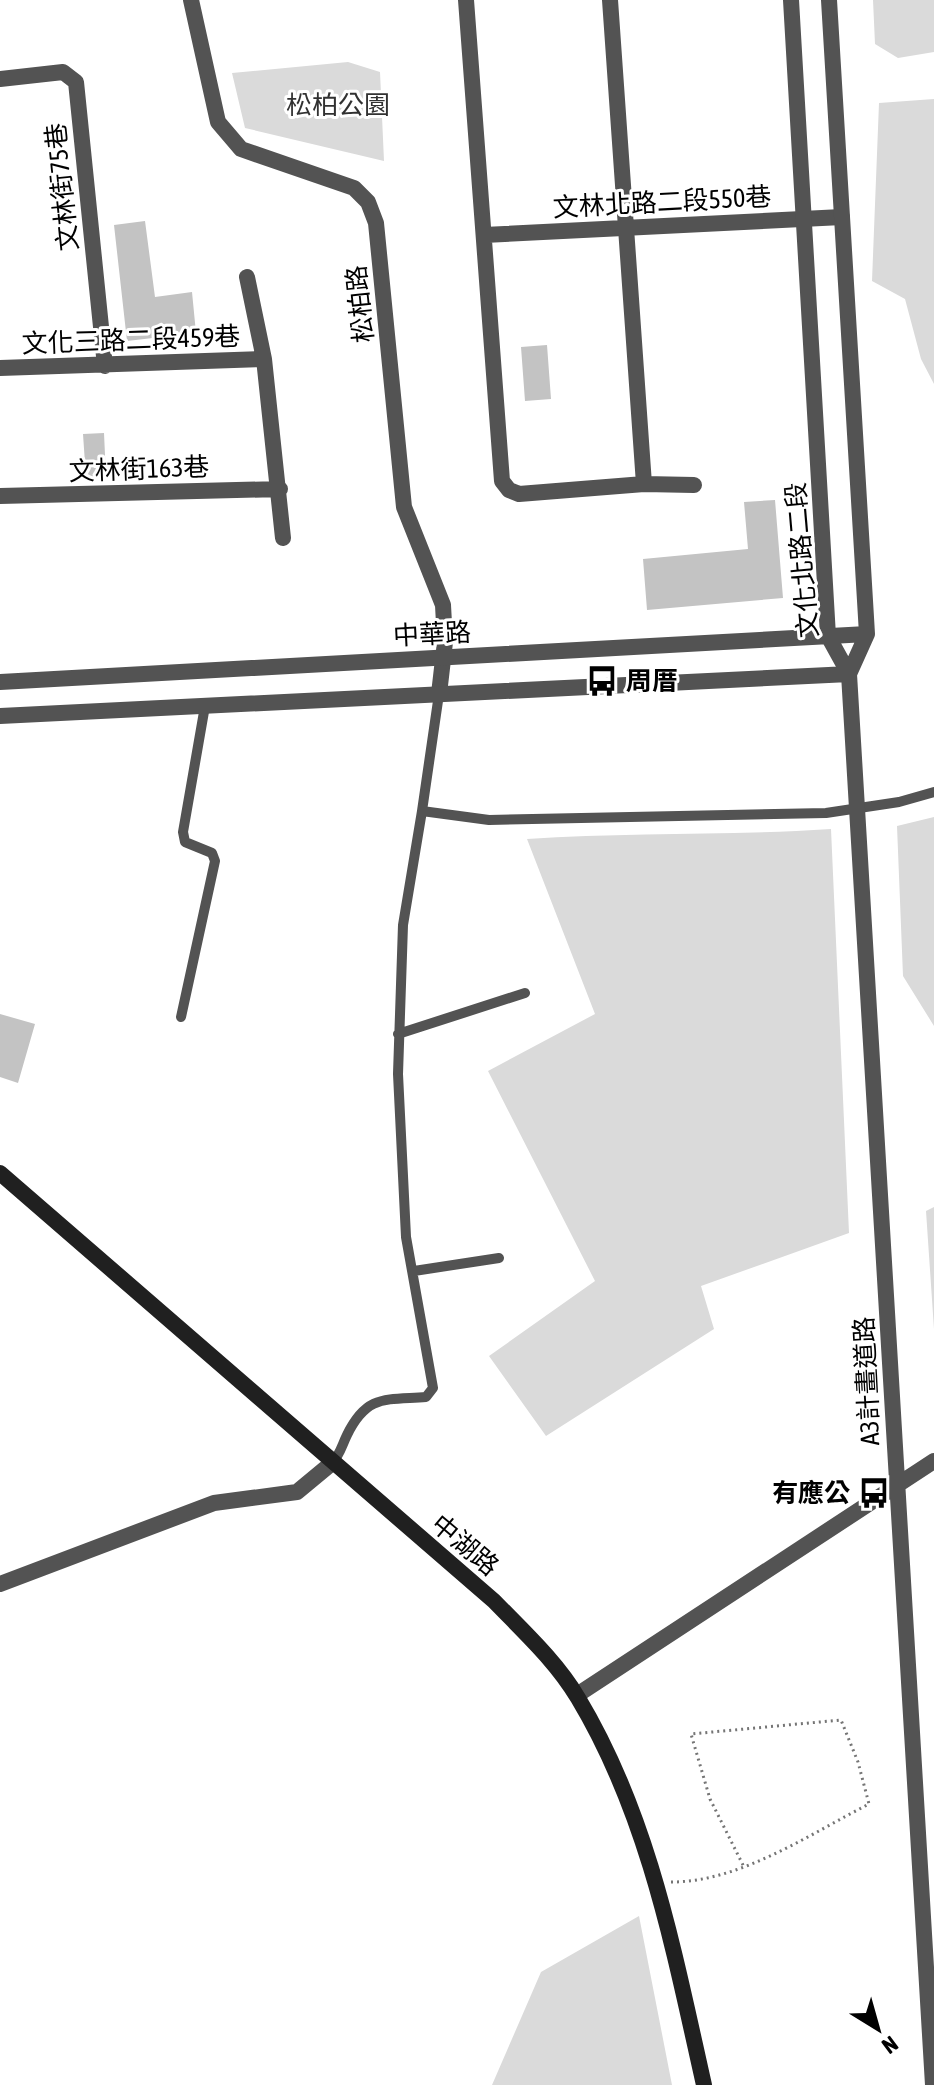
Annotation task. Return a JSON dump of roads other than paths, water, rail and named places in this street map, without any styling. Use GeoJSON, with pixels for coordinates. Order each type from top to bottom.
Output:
{"type":"FeatureCollection","features":[{"type":"Feature","properties":{"kind":"main road","name":"中湖路"},"geometry":{"type":"LineString","coordinates":[[0,1173],[494,1601],[543,1652],[577,1695],[627,1792],[655,1882],[704,2085]]}},
{"type":"Feature","properties":{"kind":"street","name":"松柏路"},"geometry":{"type":"LineString","coordinates":[[191,0],[218,122],[228,137],[241,149],[354,188],[368,202],[376,223],[404,507],[443,605],[439,694]]}},
{"type":"Feature","properties":{"kind":"street"},"geometry":{"type":"LineString","coordinates":[[466,0],[502,481],[509,490],[519,494],[644,484],[694,485]]}},
{"type":"Feature","properties":{"kind":"street"},"geometry":{"type":"LineString","coordinates":[[610,0],[644,484]]}},
{"type":"Feature","properties":{"kind":"street","name":"文化北路二段"},"geometry":{"type":"LineString","coordinates":[[791,0],[828,636],[849,674]]}},
{"type":"Feature","properties":{"kind":"street","name":"文化北路二段"},"geometry":{"type":"LineString","coordinates":[[829,0],[867,634],[849,674]]}},
{"type":"Feature","properties":{"kind":"street","name":"文林街75巷"},"geometry":{"type":"LineString","coordinates":[[0,79],[63,72],[76,82],[105,366]]}},
{"type":"Feature","properties":{"kind":"street","name":"文林北路二段550巷"},"geometry":{"type":"LineString","coordinates":[[484,235],[842,217]]}},
{"type":"Feature","properties":{"kind":"street"},"geometry":{"type":"LineString","coordinates":[[247,277],[264,359],[283,538]]}},
{"type":"Feature","properties":{"kind":"street","name":"文化三路二段459巷"},"geometry":{"type":"LineString","coordinates":[[0,368],[264,359]]}},
{"type":"Feature","properties":{"kind":"street","name":"文林街163巷"},"geometry":{"type":"LineString","coordinates":[[0,496],[280,489]]}},
{"type":"Feature","properties":{"kind":"street","name":"中華路"},"geometry":{"type":"LineString","coordinates":[[0,682],[867,634]]}},
{"type":"Feature","properties":{"kind":"street"},"geometry":{"type":"LineString","coordinates":[[0,716],[849,674]]}},
{"type":"Feature","properties":{"kind":"street","name":"A3計畫道路"},"geometry":{"type":"LineString","coordinates":[[849,674],[933,2085]]}},
{"type":"Feature","properties":{"kind":"street"},"geometry":{"type":"LineString","coordinates":[[577,1695],[934,1461]]}},
{"type":"Feature","properties":{"kind":"street"},"geometry":{"type":"LineString","coordinates":[[0,1584],[214,1503],[297,1492],[332,1463]]}},
{"type":"Feature","properties":{"kind":"lane"},"geometry":{"type":"LineString","coordinates":[[332,1463],[347,1433],[370,1405],[390,1397],[426,1397],[433,1388],[406,1237],[398,1034],[403,925],[439,694]]}},
{"type":"Feature","properties":{"kind":"lane"},"geometry":{"type":"LineString","coordinates":[[181,1017],[215,861],[212,853],[185,842],[183,832],[205,706]]}},
{"type":"Feature","properties":{"kind":"lane"},"geometry":{"type":"LineString","coordinates":[[422,811],[489,820],[763,815],[857,808],[934,792]]}},
{"type":"Feature","properties":{"kind":"lane"},"geometry":{"type":"LineString","coordinates":[[398,1034],[525,993]]}},
{"type":"Feature","properties":{"kind":"lane"},"geometry":{"type":"LineString","coordinates":[[414,1271],[499,1258]]}},
{"type":"Feature","properties":{"kind":"place","name":"周厝"},"geometry":{"type":"Point","coordinates":[602,681]}},
{"type":"Feature","properties":{"kind":"place","name":"有應公"},"geometry":{"type":"Point","coordinates":[874,1493]}},
{"type":"Feature","properties":{"kind":"park label","name":"松柏公園"},"geometry":{"type":"Point","coordinates":[338,105]}}]}
